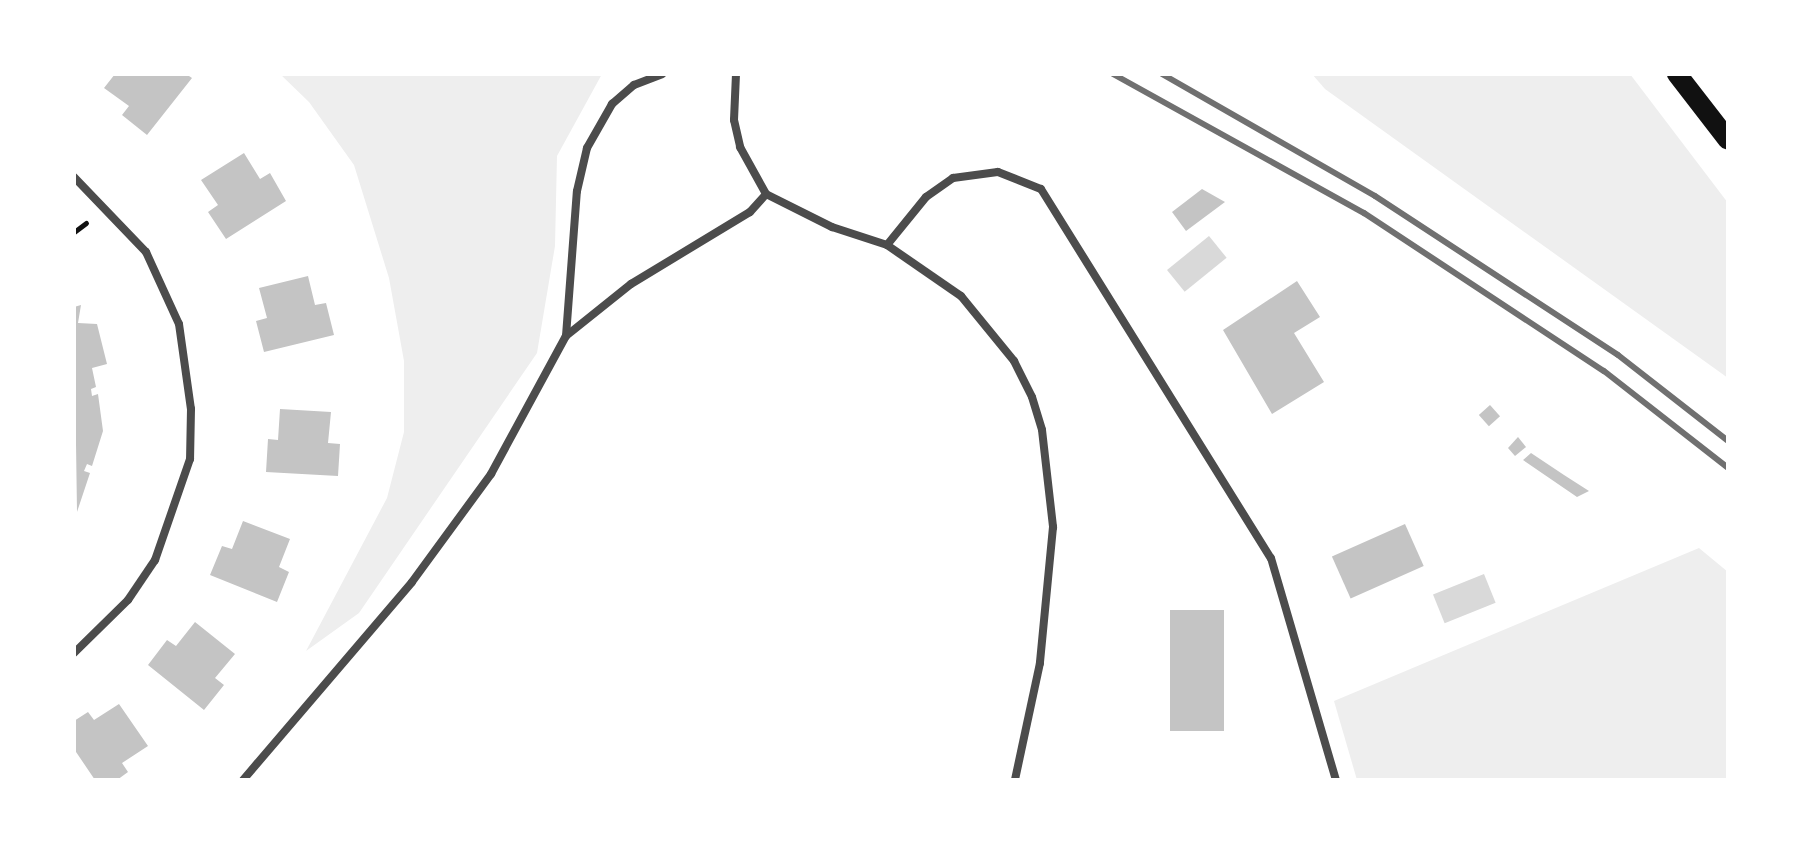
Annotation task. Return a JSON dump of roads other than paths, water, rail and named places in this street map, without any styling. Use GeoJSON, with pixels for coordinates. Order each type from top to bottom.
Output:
{"type":"FeatureCollection","features":[{"type":"Feature","properties":{"kind":"main road"},"geometry":{"type":"LineString","coordinates":[[1677,74],[1728,140]]}},
{"type":"Feature","properties":{"kind":"street"},"geometry":{"type":"LineString","coordinates":[[566,336],[577,191],[587,148],[612,104],[634,85],[662,74]]}},
{"type":"Feature","properties":{"kind":"street"},"geometry":{"type":"LineString","coordinates":[[736,74],[734,120],[740,147],[766,194],[832,227],[887,245],[961,296],[1014,361],[1042,430],[1053,527],[1048,596],[1040,663],[1015,780]]}},
{"type":"Feature","properties":{"kind":"street"},"geometry":{"type":"LineString","coordinates":[[887,245],[926,197],[953,178],[998,172],[1041,189],[1271,558],[1336,780]]}},
{"type":"Feature","properties":{"kind":"street"},"geometry":{"type":"LineString","coordinates":[[74,177],[146,252],[179,324],[191,409],[190,459],[155,560],[128,600],[74,653]]}},
{"type":"Feature","properties":{"kind":"street"},"geometry":{"type":"LineString","coordinates":[[243,780],[412,582],[491,474],[566,336],[631,284],[750,212],[766,194]]}},
{"type":"Feature","properties":{"kind":"railway"},"geometry":{"type":"LineString","coordinates":[[1113,74],[1364,213],[1604,371],[1728,468]]}},
{"type":"Feature","properties":{"kind":"railway"},"geometry":{"type":"LineString","coordinates":[[1162,74],[1375,196],[1618,355],[1728,441]]}}]}
